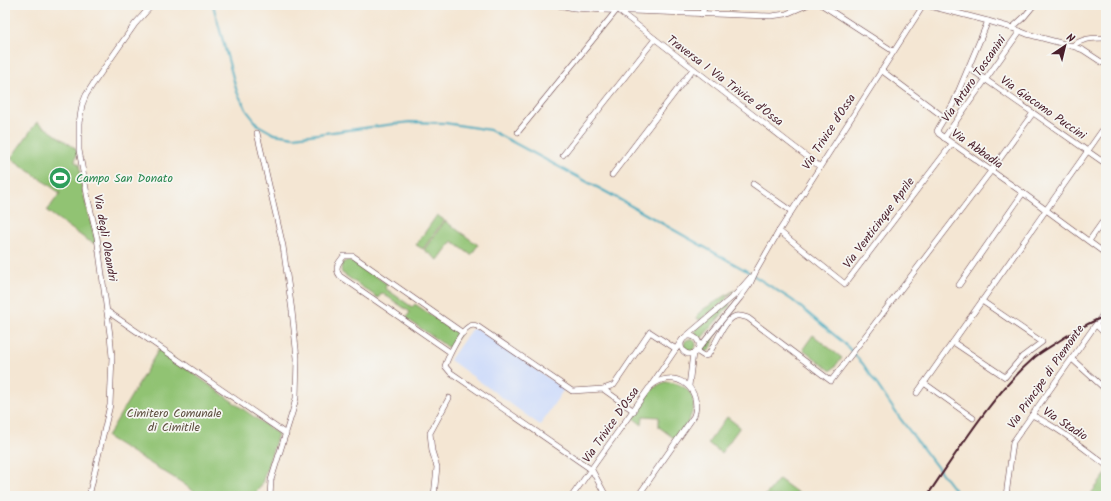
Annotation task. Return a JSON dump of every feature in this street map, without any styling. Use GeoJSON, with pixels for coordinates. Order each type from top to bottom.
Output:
{"type":"FeatureCollection","features":[{"type":"Feature","properties":{"kind":"street","name":"Via degli Oleandri"},"geometry":{"type":"LineString","coordinates":[[89,496],[110,405],[112,357],[97,237],[79,150],[80,113],[86,95],[93,84],[135,24],[152,5]]}},
{"type":"Feature","properties":{"kind":"street"},"geometry":{"type":"LineString","coordinates":[[558,5],[574,8],[598,7],[617,11],[771,16],[786,14],[807,5]]}},
{"type":"Feature","properties":{"kind":"street"},"geometry":{"type":"LineString","coordinates":[[701,14],[706,5]]}},
{"type":"Feature","properties":{"kind":"street"},"geometry":{"type":"LineString","coordinates":[[822,5],[894,51]]}},
{"type":"Feature","properties":{"kind":"street","name":"Via Trivice d'Ossa"},"geometry":{"type":"LineString","coordinates":[[748,283],[819,166],[921,9],[922,5]]}},
{"type":"Feature","properties":{"kind":"street"},"geometry":{"type":"LineString","coordinates":[[926,5],[988,21],[1072,46],[1083,50],[1106,65]]}},
{"type":"Feature","properties":{"kind":"street"},"geometry":{"type":"LineString","coordinates":[[1012,28],[1034,5]]}},
{"type":"Feature","properties":{"kind":"street"},"geometry":{"type":"LineString","coordinates":[[518,132],[617,11]]}},
{"type":"Feature","properties":{"kind":"street","name":"Traversa I Via Trivice d'Ossa"},"geometry":{"type":"LineString","coordinates":[[617,11],[819,166]]}},
{"type":"Feature","properties":{"kind":"street","name":"Via Abbadia"},"geometry":{"type":"LineString","coordinates":[[988,21],[954,104],[937,131],[952,144],[1023,193],[1106,254]]}},
{"type":"Feature","properties":{"kind":"street","name":"Via Arturo Toscanini"},"geometry":{"type":"LineString","coordinates":[[944,138],[1020,31]]}},
{"type":"Feature","properties":{"kind":"street"},"geometry":{"type":"LineString","coordinates":[[1072,46],[1088,38],[1106,38]]}},
{"type":"Feature","properties":{"kind":"street"},"geometry":{"type":"LineString","coordinates":[[563,155],[655,39]]}},
{"type":"Feature","properties":{"kind":"street","name":"Via Giacomo Puccini"},"geometry":{"type":"LineString","coordinates":[[969,68],[1106,164]]}},
{"type":"Feature","properties":{"kind":"street"},"geometry":{"type":"LineString","coordinates":[[612,175],[693,69]]}},
{"type":"Feature","properties":{"kind":"street"},"geometry":{"type":"LineString","coordinates":[[881,70],[945,118]]}},
{"type":"Feature","properties":{"kind":"street"},"geometry":{"type":"LineString","coordinates":[[696,351],[704,356],[708,355],[717,338],[731,319],[736,316],[742,316],[748,318],[831,380],[847,362],[1033,113]]}},
{"type":"Feature","properties":{"kind":"street"},"geometry":{"type":"LineString","coordinates":[[917,393],[1106,125]]}},
{"type":"Feature","properties":{"kind":"street"},"geometry":{"type":"LineString","coordinates":[[257,134],[283,246],[297,358],[296,398],[271,480],[270,496]]}},
{"type":"Feature","properties":{"kind":"street","name":"Via Venticinque Aprile"},"geometry":{"type":"LineString","coordinates":[[779,231],[845,284],[952,144]]}},
{"type":"Feature","properties":{"kind":"street"},"geometry":{"type":"LineString","coordinates":[[753,184],[791,211]]}},
{"type":"Feature","properties":{"kind":"street"},"geometry":{"type":"LineString","coordinates":[[959,285],[1023,193]]}},
{"type":"Feature","properties":{"kind":"street"},"geometry":{"type":"LineString","coordinates":[[1089,241],[1106,217]]}},
{"type":"Feature","properties":{"kind":"street"},"geometry":{"type":"LineString","coordinates":[[450,352],[340,276],[336,268],[339,262],[344,256],[353,256],[463,333]]}},
{"type":"Feature","properties":{"kind":"street"},"geometry":{"type":"LineString","coordinates":[[649,388],[683,339],[748,283]]}},
{"type":"Feature","properties":{"kind":"street"},"geometry":{"type":"LineString","coordinates":[[683,339],[681,344],[683,351],[689,354],[696,351],[740,298],[748,283]]}},
{"type":"Feature","properties":{"kind":"street"},"geometry":{"type":"LineString","coordinates":[[953,342],[1005,377],[1022,357],[1042,342],[982,301]]}},
{"type":"Feature","properties":{"kind":"street","name":"Via Principe di Piemonte"},"geometry":{"type":"LineString","coordinates":[[1006,496],[1013,442],[1106,310]]}},
{"type":"Feature","properties":{"kind":"street"},"geometry":{"type":"LineString","coordinates":[[107,311],[286,434]]}},
{"type":"Feature","properties":{"kind":"street"},"geometry":{"type":"LineString","coordinates":[[606,496],[592,470],[450,372],[445,366],[450,352],[467,328],[473,325],[477,326],[572,391],[603,389],[614,385],[650,332],[676,349]]}},
{"type":"Feature","properties":{"kind":"street"},"geometry":{"type":"LineString","coordinates":[[1096,325],[1106,335]]}},
{"type":"Feature","properties":{"kind":"street"},"geometry":{"type":"LineString","coordinates":[[638,496],[694,416],[696,410],[696,399],[689,386],[698,341],[691,336],[683,339]]}},
{"type":"Feature","properties":{"kind":"street"},"geometry":{"type":"LineString","coordinates":[[1072,359],[1106,390]]}},
{"type":"Feature","properties":{"kind":"street","name":"Via Trivice D'Ossa"},"geometry":{"type":"LineString","coordinates":[[572,496],[649,388],[656,383],[669,379],[680,381],[689,386]]}},
{"type":"Feature","properties":{"kind":"street"},"geometry":{"type":"LineString","coordinates":[[924,383],[974,418]]}},
{"type":"Feature","properties":{"kind":"street"},"geometry":{"type":"LineString","coordinates":[[603,389],[634,411]]}},
{"type":"Feature","properties":{"kind":"street"},"geometry":{"type":"LineString","coordinates":[[434,496],[437,467],[432,451],[430,433],[449,398]]}},
{"type":"Feature","properties":{"kind":"street","name":"Via Stadio"},"geometry":{"type":"LineString","coordinates":[[1032,415],[1074,440],[1106,465]]}},
{"type":"Feature","properties":{"kind":"shaded area"},"geometry":{"type":"Polygon","coordinates":[[[472,329],[478,329],[564,389],[540,425],[450,360],[472,329]]]}},
{"type":"Feature","properties":{"kind":"green space","name":"Campo San Donato"},"geometry":{"type":"Polygon","coordinates":[[[37,122],[75,148],[77,152],[75,162],[79,164],[83,192],[96,244],[87,240],[47,211],[60,193],[11,158],[37,122]]]}},
{"type":"Feature","properties":{"kind":"green space"},"geometry":{"type":"Polygon","coordinates":[[[437,215],[444,220],[423,249],[416,245],[437,215]]]}},
{"type":"Feature","properties":{"kind":"green space"},"geometry":{"type":"Polygon","coordinates":[[[445,221],[478,245],[471,255],[452,241],[438,260],[424,250],[445,221]]]}},
{"type":"Feature","properties":{"kind":"green space"},"geometry":{"type":"Polygon","coordinates":[[[348,260],[353,261],[387,284],[385,288],[412,307],[415,304],[459,334],[449,348],[406,318],[410,312],[382,293],[378,298],[342,273],[342,265],[348,260]]]}},
{"type":"Feature","properties":{"kind":"green space"},"geometry":{"type":"Polygon","coordinates":[[[735,290],[726,298],[727,299],[703,318],[700,320],[697,318],[698,314],[702,310],[735,290]]]}},
{"type":"Feature","properties":{"kind":"green space"},"geometry":{"type":"Polygon","coordinates":[[[729,303],[730,305],[700,340],[694,331],[729,303]]]}},
{"type":"Feature","properties":{"kind":"green space"},"geometry":{"type":"Polygon","coordinates":[[[728,317],[715,335],[712,346],[708,351],[702,351],[704,346],[728,317]]]}},
{"type":"Feature","properties":{"kind":"green space"},"geometry":{"type":"Polygon","coordinates":[[[813,335],[842,358],[831,371],[803,349],[813,335]]]}},
{"type":"Feature","properties":{"kind":"green space"},"geometry":{"type":"Polygon","coordinates":[[[690,339],[694,341],[696,345],[694,349],[690,351],[686,349],[684,345],[686,341],[690,339]]]}},
{"type":"Feature","properties":{"kind":"green space","name":"Cimitero Comunale di Cimitile"},"geometry":{"type":"Polygon","coordinates":[[[159,349],[278,434],[261,486],[253,496],[200,496],[181,482],[107,437],[159,349]]]}},
{"type":"Feature","properties":{"kind":"green space"},"geometry":{"type":"Polygon","coordinates":[[[665,382],[678,384],[684,387],[692,396],[693,401],[693,408],[690,418],[675,439],[659,427],[659,417],[643,416],[642,425],[632,417],[650,392],[659,384],[665,382]]]}},
{"type":"Feature","properties":{"kind":"green space"},"geometry":{"type":"Polygon","coordinates":[[[727,417],[740,427],[721,453],[708,443],[727,417]]]}},
{"type":"Feature","properties":{"kind":"green space"},"geometry":{"type":"Polygon","coordinates":[[[1106,474],[1106,496],[1089,496],[1106,474]]]}},
{"type":"Feature","properties":{"kind":"green space"},"geometry":{"type":"Polygon","coordinates":[[[779,479],[802,496],[765,496],[779,479]]]}},
{"type":"Feature","properties":{"kind":"waterway"},"geometry":{"type":"LineString","coordinates":[[213,5],[237,92],[247,111],[258,125],[274,134],[294,137],[410,122],[445,123],[490,130],[608,193],[745,270],[792,300],[844,343],[863,364],[899,417],[959,496]]}},
{"type":"Feature","properties":{"kind":"railway"},"geometry":{"type":"LineString","coordinates":[[927,496],[990,405],[1019,372],[1035,357],[1065,337],[1085,325],[1106,316]]}},
{"type":"Feature","properties":{"kind":"place","name":"Campo San Donato"},"geometry":{"type":"Point","coordinates":[60,178]}}]}
